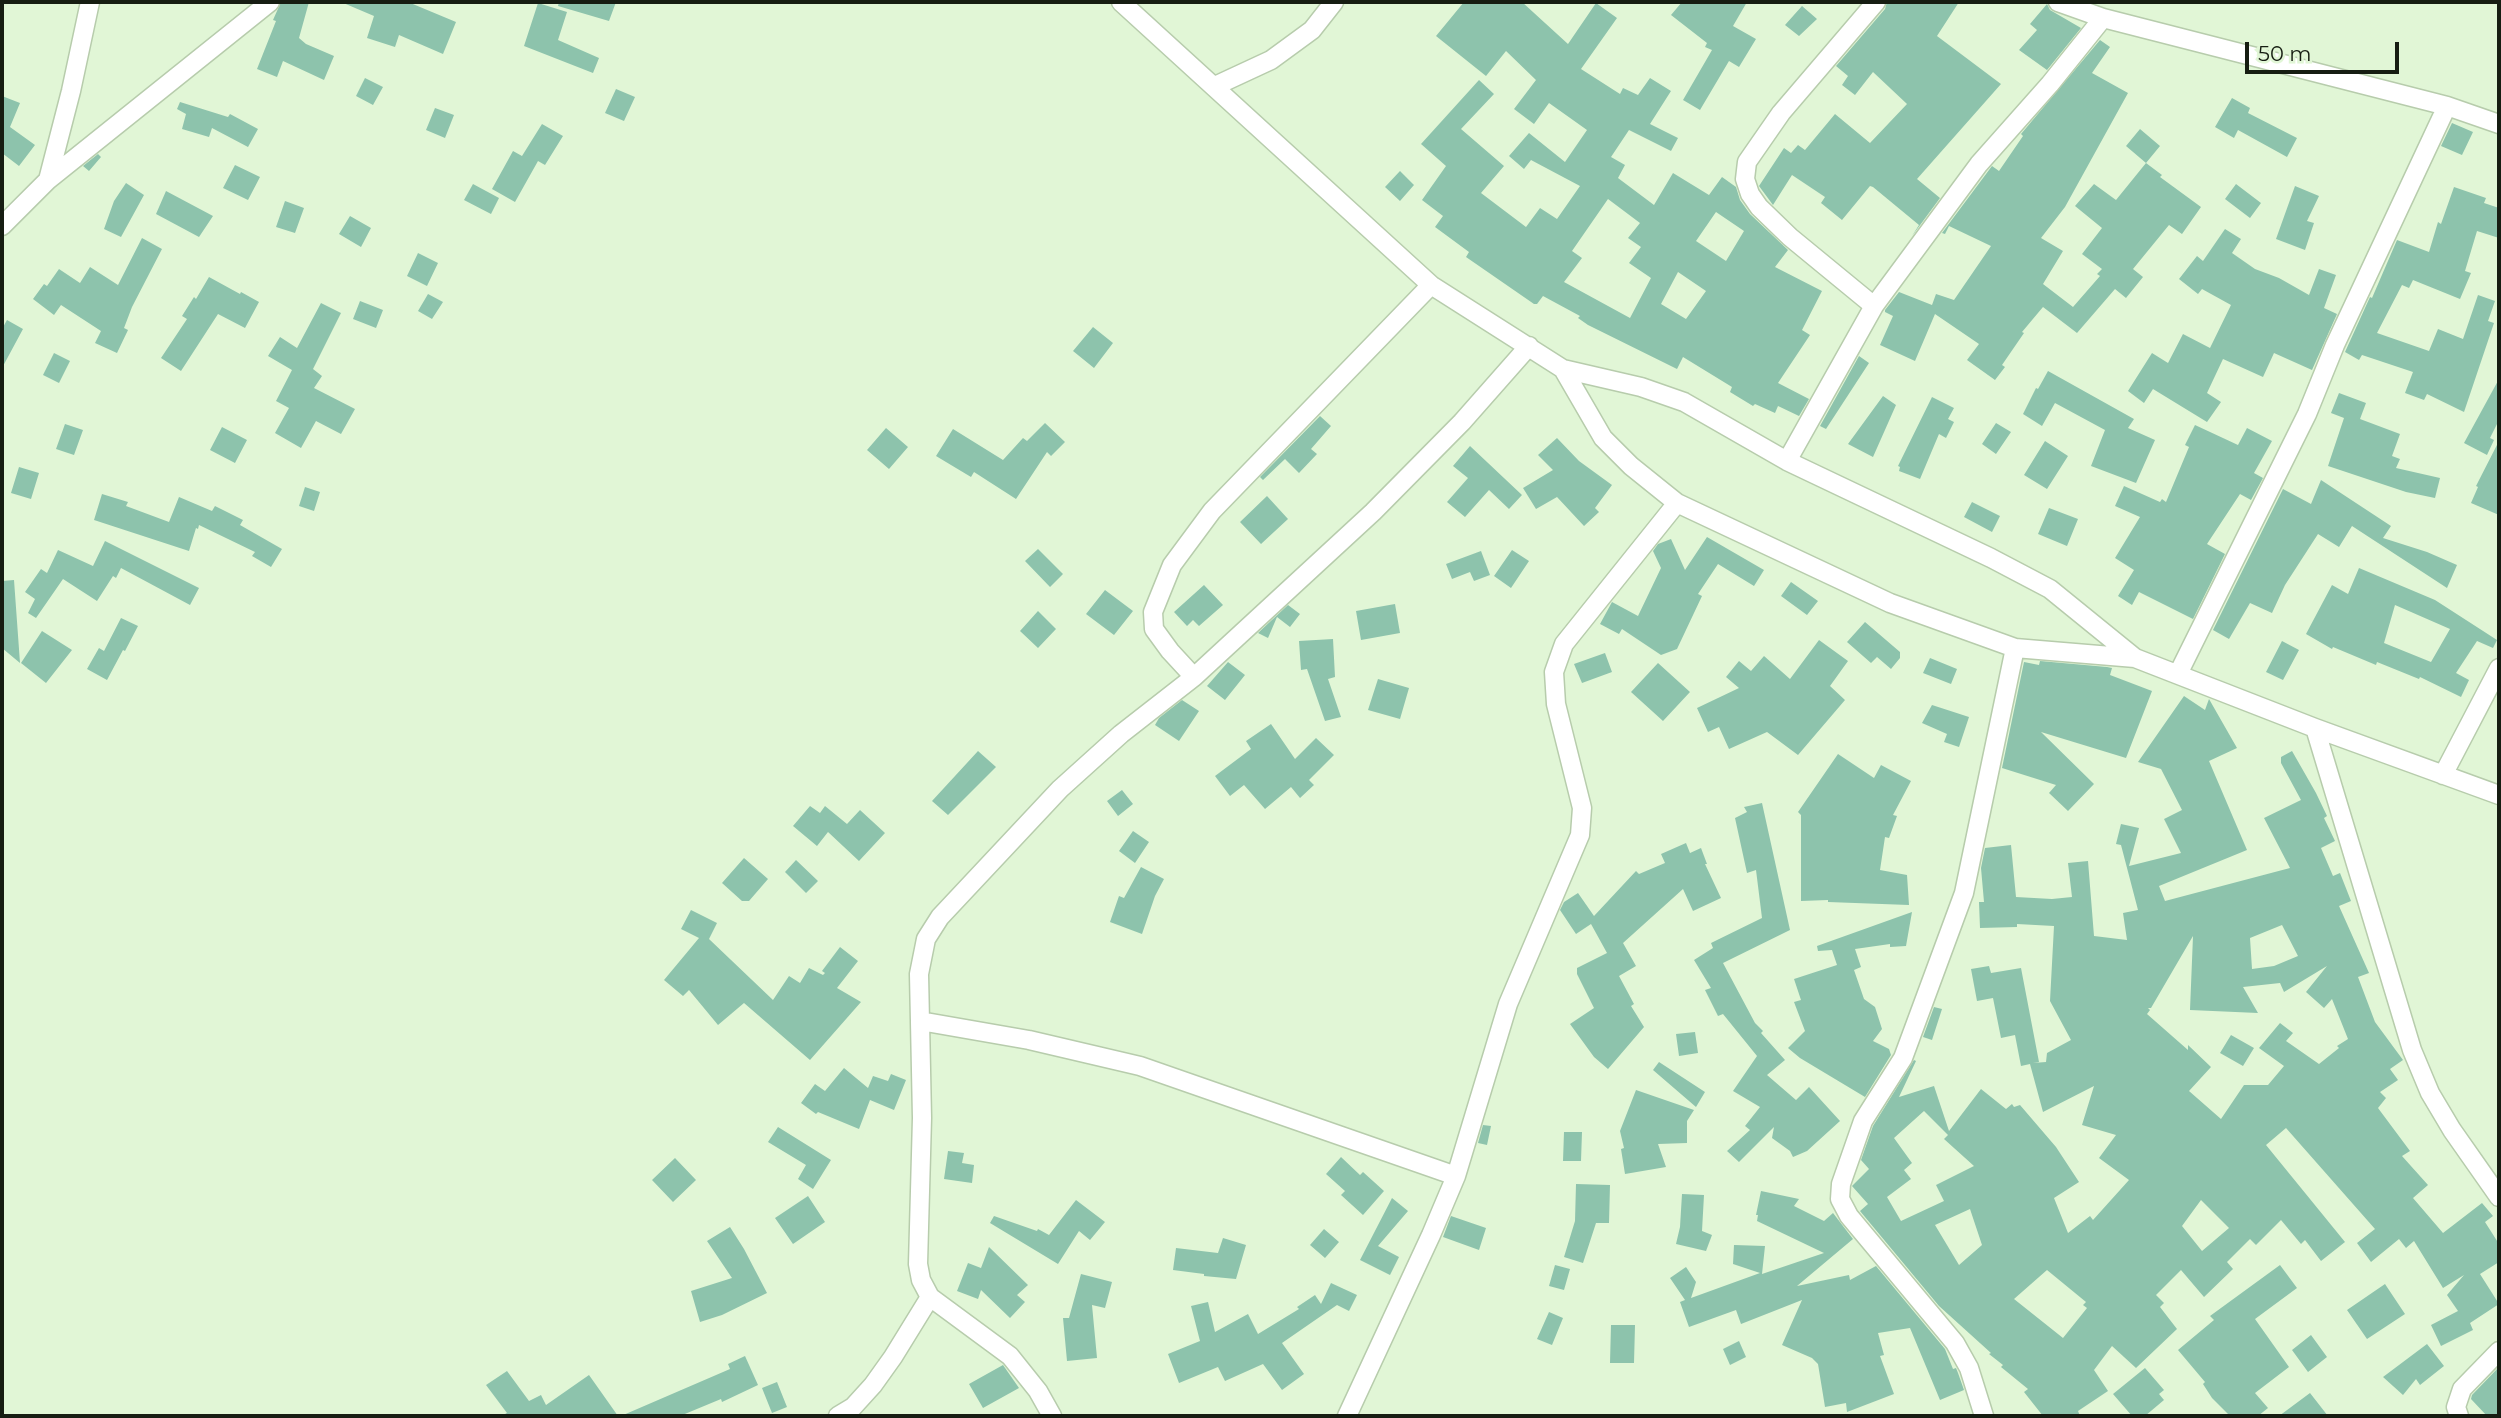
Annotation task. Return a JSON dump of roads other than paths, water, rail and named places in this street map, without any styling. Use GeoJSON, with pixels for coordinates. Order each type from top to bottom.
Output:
{"type":"FeatureCollection","features":[{"type":"Feature","properties":{"kind":"street"},"geometry":{"type":"LineString","coordinates":[[48,180],[90,2]]}},
{"type":"Feature","properties":{"kind":"street"},"geometry":{"type":"LineString","coordinates":[[2,226],[48,180],[270,2]]}},
{"type":"Feature","properties":{"kind":"street"},"geometry":{"type":"LineString","coordinates":[[1121,2],[1431,285],[1563,369],[1641,387],[1684,402],[1787,461],[2050,589],[2135,659]]}},
{"type":"Feature","properties":{"kind":"street"},"geometry":{"type":"LineString","coordinates":[[1214,86],[1271,60],[1312,30],[1334,2]]}},
{"type":"Feature","properties":{"kind":"street"},"geometry":{"type":"LineString","coordinates":[[1874,306],[1790,237],[1759,207],[1750,194],[1745,179],[1747,162],[1781,113],[1876,2]]}},
{"type":"Feature","properties":{"kind":"street"},"geometry":{"type":"LineString","coordinates":[[2058,2],[2103,18],[2446,106],[2499,124]]}},
{"type":"Feature","properties":{"kind":"street"},"geometry":{"type":"LineString","coordinates":[[1787,461],[1874,306],[1979,164],[2050,84],[2103,18]]}},
{"type":"Feature","properties":{"kind":"street"},"geometry":{"type":"LineString","coordinates":[[2178,674],[2307,414],[2335,345],[2446,106]]}},
{"type":"Feature","properties":{"kind":"street"},"geometry":{"type":"LineString","coordinates":[[1194,677],[1154,629],[1153,612],[1172,565],[1212,511],[1431,285]]}},
{"type":"Feature","properties":{"kind":"street"},"geometry":{"type":"LineString","coordinates":[[1052,1416],[1038,1391],[1010,1356],[930,1297],[921,1280],[918,1264],[922,1118],[919,974],[926,939],[940,916],[1060,789],[1121,734],[1194,677],[1373,512],[1462,422],[1529,346]]}},
{"type":"Feature","properties":{"kind":"street"},"geometry":{"type":"LineString","coordinates":[[1563,369],[1603,438],[1631,466],[1677,503],[1890,603],[2015,648],[2135,659],[2315,728],[2499,794]]}},
{"type":"Feature","properties":{"kind":"street"},"geometry":{"type":"LineString","coordinates":[[1347,1416],[1456,1176],[1508,1004],[1580,835],[1582,808],[1556,704],[1554,672],[1564,645],[1677,503]]}},
{"type":"Feature","properties":{"kind":"street"},"geometry":{"type":"LineString","coordinates":[[1984,1416],[1969,1368],[1955,1343],[1849,1216],[1840,1199],[1844,1173],[1863,1121],[1903,1058],[1964,893],[2015,648]]}},
{"type":"Feature","properties":{"kind":"street"},"geometry":{"type":"LineString","coordinates":[[2443,775],[2499,668]]}},
{"type":"Feature","properties":{"kind":"street"},"geometry":{"type":"LineString","coordinates":[[2315,728],[2412,1050],[2430,1093],[2452,1130],[2499,1197]]}},
{"type":"Feature","properties":{"kind":"street"},"geometry":{"type":"LineString","coordinates":[[920,1021],[1029,1040],[1140,1066],[1456,1176]]}},
{"type":"Feature","properties":{"kind":"street"},"geometry":{"type":"LineString","coordinates":[[838,1416],[853,1407],[873,1385],[930,1297]]}},
{"type":"Feature","properties":{"kind":"street"},"geometry":{"type":"LineString","coordinates":[[2459,1416],[2456,1407],[2462,1389],[2499,1351]]}}]}
